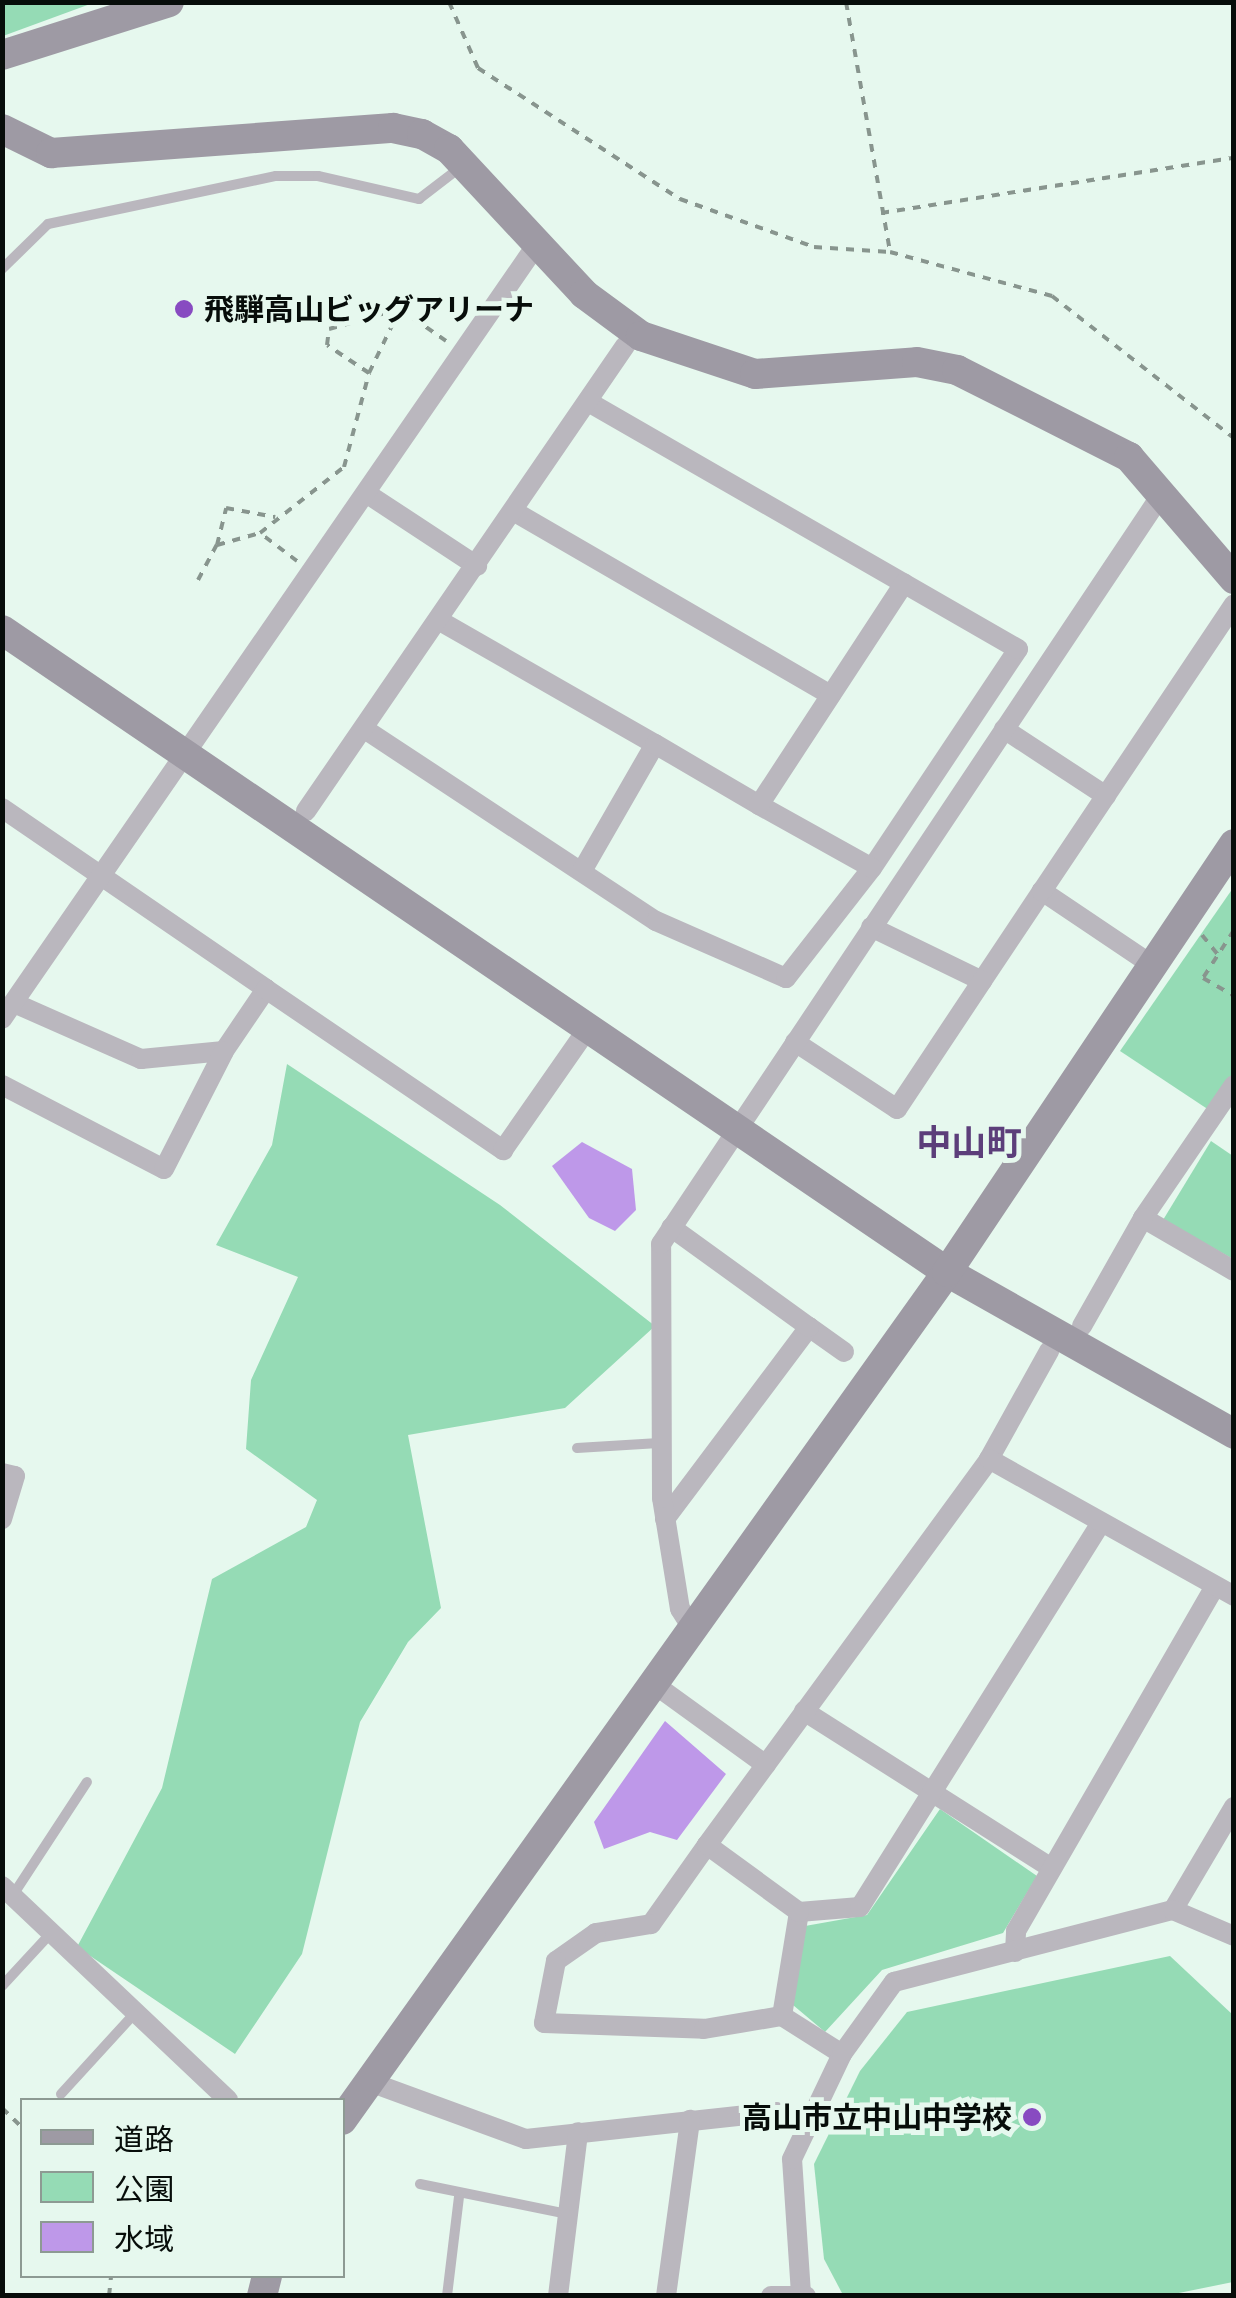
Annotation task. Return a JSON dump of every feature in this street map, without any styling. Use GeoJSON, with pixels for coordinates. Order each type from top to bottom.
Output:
{"type":"FeatureCollection","features":[{"type":"Feature","properties":{"kind":"street"},"geometry":{"type":"LineString","coordinates":[[2,55],[169,2]]}},
{"type":"Feature","properties":{"kind":"street"},"geometry":{"type":"LineString","coordinates":[[2,129],[51,153],[409,129],[464,164],[607,314],[686,356],[782,375],[938,365],[1102,438],[1162,492],[1234,578]]}},
{"type":"Feature","properties":{"kind":"street"},"geometry":{"type":"LineString","coordinates":[[224,1051],[141,1059],[8,1011],[537,244]]}},
{"type":"Feature","properties":{"kind":"street"},"geometry":{"type":"LineString","coordinates":[[306,812],[366,730],[625,346]]}},
{"type":"Feature","properties":{"kind":"street"},"geometry":{"type":"LineString","coordinates":[[366,730],[656,920],[786,978],[872,868],[1018,649],[588,402]]}},
{"type":"Feature","properties":{"kind":"street"},"geometry":{"type":"LineString","coordinates":[[692,1628],[666,1519],[658,1443],[661,1244],[1162,492]]}},
{"type":"Feature","properties":{"kind":"street"},"geometry":{"type":"LineString","coordinates":[[366,493],[477,566]]}},
{"type":"Feature","properties":{"kind":"street"},"geometry":{"type":"LineString","coordinates":[[515,512],[831,695]]}},
{"type":"Feature","properties":{"kind":"street"},"geometry":{"type":"LineString","coordinates":[[759,804],[904,583]]}},
{"type":"Feature","properties":{"kind":"street"},"geometry":{"type":"LineString","coordinates":[[796,1042],[897,1109],[1234,604]]}},
{"type":"Feature","properties":{"kind":"street"},"geometry":{"type":"LineString","coordinates":[[440,621],[872,868]]}},
{"type":"Feature","properties":{"kind":"street"},"geometry":{"type":"LineString","coordinates":[[2,630],[947,1272],[1234,1434]]}},
{"type":"Feature","properties":{"kind":"street"},"geometry":{"type":"LineString","coordinates":[[1004,729],[1106,796]]}},
{"type":"Feature","properties":{"kind":"street"},"geometry":{"type":"LineString","coordinates":[[582,872],[655,744]]}},
{"type":"Feature","properties":{"kind":"street"},"geometry":{"type":"LineString","coordinates":[[2,808],[503,1150],[588,1028]]}},
{"type":"Feature","properties":{"kind":"street"},"geometry":{"type":"LineString","coordinates":[[345,2116],[947,1272],[1152,965],[1231,855]]}},
{"type":"Feature","properties":{"kind":"street"},"geometry":{"type":"LineString","coordinates":[[1042,892],[1152,965]]}},
{"type":"Feature","properties":{"kind":"street"},"geometry":{"type":"LineString","coordinates":[[871,927],[982,982]]}},
{"type":"Feature","properties":{"kind":"street"},"geometry":{"type":"LineString","coordinates":[[2,1086],[164,1169],[224,1051],[266,989]]}},
{"type":"Feature","properties":{"kind":"street"},"geometry":{"type":"LineString","coordinates":[[1082,1326],[1143,1218],[1234,1086]]}},
{"type":"Feature","properties":{"kind":"street"},"geometry":{"type":"LineString","coordinates":[[1143,1218],[1234,1270]]}},
{"type":"Feature","properties":{"kind":"street"},"geometry":{"type":"LineString","coordinates":[[671,1226],[844,1352]]}},
{"type":"Feature","properties":{"kind":"street"},"geometry":{"type":"LineString","coordinates":[[666,1519],[809,1327]]}},
{"type":"Feature","properties":{"kind":"street"},"geometry":{"type":"LineString","coordinates":[[842,2054],[782,2016],[704,2029],[544,2023],[556,1962],[596,1933],[651,1924],[989,1459],[1049,1351]]}},
{"type":"Feature","properties":{"kind":"street"},"geometry":{"type":"LineString","coordinates":[[989,1459],[1224,1591],[1051,1868],[1016,1931],[1015,1952]]}},
{"type":"Feature","properties":{"kind":"street"},"geometry":{"type":"LineString","coordinates":[[2,1473],[16,1476],[2,1519]]}},
{"type":"Feature","properties":{"kind":"street"},"geometry":{"type":"LineString","coordinates":[[707,1845],[799,1912],[860,1907],[1101,1523]]}},
{"type":"Feature","properties":{"kind":"street"},"geometry":{"type":"LineString","coordinates":[[654,1684],[766,1765]]}},
{"type":"Feature","properties":{"kind":"street"},"geometry":{"type":"LineString","coordinates":[[804,1710],[1051,1868]]}},
{"type":"Feature","properties":{"kind":"street"},"geometry":{"type":"LineString","coordinates":[[1174,1910],[1234,1807]]}},
{"type":"Feature","properties":{"kind":"street"},"geometry":{"type":"LineString","coordinates":[[8,1891],[226,2098]]}},
{"type":"Feature","properties":{"kind":"street"},"geometry":{"type":"LineString","coordinates":[[771,2296],[804,2294],[792,2159],[842,2054],[894,1982],[1174,1910],[1234,1936]]}},
{"type":"Feature","properties":{"kind":"street"},"geometry":{"type":"LineString","coordinates":[[782,2016],[799,1912]]}},
{"type":"Feature","properties":{"kind":"street"},"geometry":{"type":"LineString","coordinates":[[370,2082],[526,2139],[776,2112],[808,2122]]}},
{"type":"Feature","properties":{"kind":"street"},"geometry":{"type":"LineString","coordinates":[[666,2296],[690,2120]]}},
{"type":"Feature","properties":{"kind":"street"},"geometry":{"type":"LineString","coordinates":[[558,2296],[578,2132]]}},
{"type":"Feature","properties":{"kind":"lane"},"geometry":{"type":"LineString","coordinates":[[2,269],[34,231],[82,216],[276,176],[318,176],[419,199],[464,164]]}},
{"type":"Feature","properties":{"kind":"lane"},"geometry":{"type":"LineString","coordinates":[[577,1448],[658,1443]]}},
{"type":"Feature","properties":{"kind":"lane"},"geometry":{"type":"LineString","coordinates":[[8,1891],[87,1782]]}},
{"type":"Feature","properties":{"kind":"lane"},"geometry":{"type":"LineString","coordinates":[[2,1986],[52,1932]]}},
{"type":"Feature","properties":{"kind":"lane"},"geometry":{"type":"LineString","coordinates":[[60,2094],[136,2013]]}},
{"type":"Feature","properties":{"kind":"lane"},"geometry":{"type":"LineString","coordinates":[[420,2184],[459,2197],[568,2214]]}},
{"type":"Feature","properties":{"kind":"lane"},"geometry":{"type":"LineString","coordinates":[[448,2296],[459,2197]]}},
{"type":"Feature","properties":{"kind":"path"},"geometry":{"type":"LineString","coordinates":[[450,2],[478,68],[680,198],[814,247],[890,252],[987,274],[1085,313],[1234,438]]}},
{"type":"Feature","properties":{"kind":"path"},"geometry":{"type":"LineString","coordinates":[[846,2],[890,252]]}},
{"type":"Feature","properties":{"kind":"path"},"geometry":{"type":"LineString","coordinates":[[881,213],[1234,158]]}},
{"type":"Feature","properties":{"kind":"path"},"geometry":{"type":"LineString","coordinates":[[400,309],[450,344]]}},
{"type":"Feature","properties":{"kind":"path"},"geometry":{"type":"LineString","coordinates":[[217,545],[260,532],[275,516],[344,467],[369,372],[400,309]]}},
{"type":"Feature","properties":{"kind":"path"},"geometry":{"type":"LineString","coordinates":[[369,372],[327,345],[329,329],[400,309]]}},
{"type":"Feature","properties":{"kind":"path"},"geometry":{"type":"LineString","coordinates":[[198,580],[217,545],[226,508],[275,516]]}},
{"type":"Feature","properties":{"kind":"path"},"geometry":{"type":"LineString","coordinates":[[260,532],[300,563]]}},
{"type":"Feature","properties":{"kind":"path"},"geometry":{"type":"LineString","coordinates":[[1234,930],[1203,978],[1234,996]]}},
{"type":"Feature","properties":{"kind":"green space"},"geometry":{"type":"Polygon","coordinates":[[[3,2],[93,2],[93,3],[3,36],[3,2]]]}},
{"type":"Feature","properties":{"kind":"green space"},"geometry":{"type":"Polygon","coordinates":[[[1233,888],[1233,1074],[1209,1110],[1120,1051],[1233,888]]]}},
{"type":"Feature","properties":{"kind":"green space"},"geometry":{"type":"Polygon","coordinates":[[[287,1064],[500,1205],[655,1326],[565,1408],[408,1435],[441,1608],[408,1642],[360,1722],[302,1954],[235,2054],[77,1947],[162,1788],[212,1579],[306,1527],[317,1500],[246,1449],[251,1380],[298,1277],[216,1245],[272,1145],[287,1064]]]}},
{"type":"Feature","properties":{"kind":"green space"},"geometry":{"type":"Polygon","coordinates":[[[1211,1141],[1233,1156],[1233,1259],[1163,1220],[1211,1141]]]}},
{"type":"Feature","properties":{"kind":"green space"},"geometry":{"type":"Polygon","coordinates":[[[940,1809],[1037,1876],[1003,1933],[882,1970],[825,2032],[793,2005],[805,1926],[867,1915],[940,1809]]]}},
{"type":"Feature","properties":{"kind":"green space","name":"高山市立中山中学校"},"geometry":{"type":"Polygon","coordinates":[[[1170,1956],[1233,2015],[1233,2282],[1164,2296],[843,2295],[824,2259],[814,2164],[860,2071],[907,2012],[1170,1956]]]}},
{"type":"Feature","properties":{"kind":"water"},"geometry":{"type":"Polygon","coordinates":[[[582,1142],[632,1169],[636,1210],[615,1231],[589,1218],[552,1166],[582,1142]]]}},
{"type":"Feature","properties":{"kind":"water"},"geometry":{"type":"Polygon","coordinates":[[[665,1721],[726,1774],[677,1840],[650,1832],[604,1849],[594,1822],[665,1721]]]}},
{"type":"Feature","properties":{"kind":"place","name":"飛騨高山ビッグアリーナ"},"geometry":{"type":"Point","coordinates":[184,309]}},
{"type":"Feature","properties":{"kind":"place","name":"高山市立中山中学校"},"geometry":{"type":"Point","coordinates":[1032,2117]}},
{"type":"Feature","properties":{"kind":"district","name":"中山町"},"geometry":{"type":"Point","coordinates":[969,1142]}}]}
